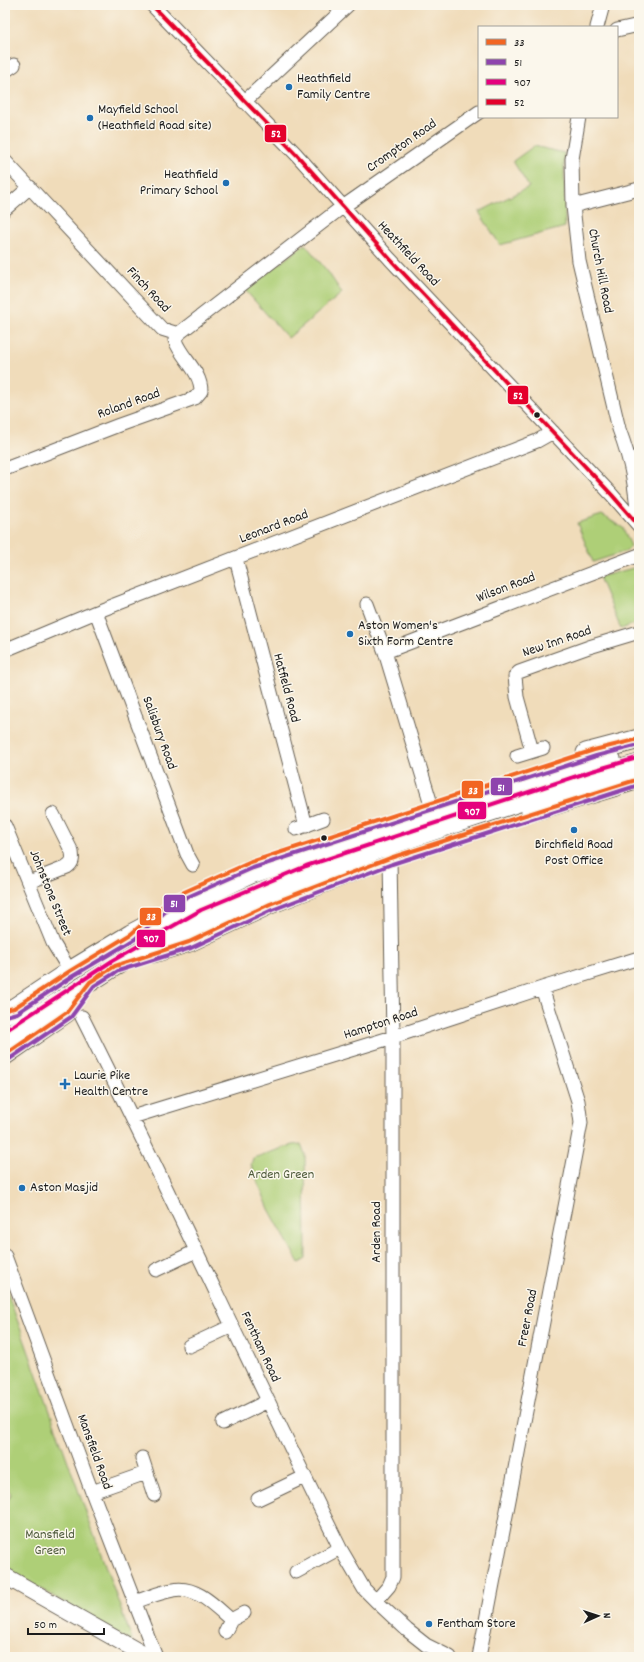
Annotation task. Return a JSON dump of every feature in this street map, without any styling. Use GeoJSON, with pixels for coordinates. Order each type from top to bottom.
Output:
{"type":"FeatureCollection","features":[{"type":"Feature","properties":{"kind":"highway"},"geometry":{"type":"LineString","coordinates":[[5,1038],[24,1024],[115,966],[203,916],[308,872],[525,792],[638,743]]}},
{"type":"Feature","properties":{"kind":"highway"},"geometry":{"type":"LineString","coordinates":[[131,934],[173,897],[251,862],[594,750],[638,743]]}},
{"type":"Feature","properties":{"kind":"highway"},"geometry":{"type":"LineString","coordinates":[[8,1011],[131,934],[195,900],[251,874],[379,829],[639,764]]}},
{"type":"Feature","properties":{"kind":"highway"},"geometry":{"type":"LineString","coordinates":[[115,966],[189,942],[270,904],[390,858],[639,779]]}},
{"type":"Feature","properties":{"kind":"highway"},"geometry":{"type":"LineString","coordinates":[[5,1055],[67,1012],[90,982]]}},
{"type":"Feature","properties":{"kind":"main road"},"geometry":{"type":"LineString","coordinates":[[5,1576],[148,1657]]}},
{"type":"Feature","properties":{"kind":"street","name":"Heathfield Road"},"geometry":{"type":"LineString","coordinates":[[152,5],[244,102],[296,154],[639,525]]}},
{"type":"Feature","properties":{"kind":"street"},"geometry":{"type":"LineString","coordinates":[[244,102],[348,5]]}},
{"type":"Feature","properties":{"kind":"street"},"geometry":{"type":"LineString","coordinates":[[597,26],[603,5]]}},
{"type":"Feature","properties":{"kind":"street"},"geometry":{"type":"LineString","coordinates":[[618,30],[639,25]]}},
{"type":"Feature","properties":{"kind":"street","name":"Crompton Road"},"geometry":{"type":"LineString","coordinates":[[344,206],[478,113]]}},
{"type":"Feature","properties":{"kind":"street","name":"Church Hill Road"},"geometry":{"type":"LineString","coordinates":[[579,118],[572,159],[573,206],[579,260],[619,428],[622,455],[627,479],[638,496]]}},
{"type":"Feature","properties":{"kind":"street","name":"Finch Road"},"geometry":{"type":"LineString","coordinates":[[5,161],[162,329],[178,334]]}},
{"type":"Feature","properties":{"kind":"street"},"geometry":{"type":"LineString","coordinates":[[5,209],[30,187]]}},
{"type":"Feature","properties":{"kind":"street"},"geometry":{"type":"LineString","coordinates":[[573,206],[639,189]]}},
{"type":"Feature","properties":{"kind":"street"},"geometry":{"type":"LineString","coordinates":[[178,334],[344,206]]}},
{"type":"Feature","properties":{"kind":"street","name":"Roland Road"},"geometry":{"type":"LineString","coordinates":[[5,468],[119,424],[195,398],[202,391],[201,383],[196,373],[177,347],[175,340],[178,334]]}},
{"type":"Feature","properties":{"kind":"street","name":"Leonard Road"},"geometry":{"type":"LineString","coordinates":[[5,650],[96,612],[537,441],[554,432]]}},
{"type":"Feature","properties":{"kind":"street"},"geometry":{"type":"LineString","coordinates":[[612,495],[638,496],[639,525]]}},
{"type":"Feature","properties":{"kind":"street","name":"Wilson Road"},"geometry":{"type":"LineString","coordinates":[[385,652],[639,555]]}},
{"type":"Feature","properties":{"kind":"street","name":"Hatfield Road"},"geometry":{"type":"LineString","coordinates":[[236,559],[301,828],[323,819]]}},
{"type":"Feature","properties":{"kind":"street"},"geometry":{"type":"LineString","coordinates":[[367,604],[385,652],[421,777],[431,804]]}},
{"type":"Feature","properties":{"kind":"street","name":"Salisbury Road"},"geometry":{"type":"LineString","coordinates":[[96,612],[187,854],[193,865]]}},
{"type":"Feature","properties":{"kind":"street","name":"New Inn Road"},"geometry":{"type":"LineString","coordinates":[[517,756],[537,750],[517,697],[515,676],[519,672],[561,657],[639,632]]}},
{"type":"Feature","properties":{"kind":"street"},"geometry":{"type":"LineString","coordinates":[[29,882],[67,867],[71,864],[73,859],[72,852],[53,814]]}},
{"type":"Feature","properties":{"kind":"street","name":"Johnstone Street"},"geometry":{"type":"LineString","coordinates":[[5,826],[53,943],[70,971]]}},
{"type":"Feature","properties":{"kind":"street","name":"Arden Road"},"geometry":{"type":"LineString","coordinates":[[376,1601],[389,1586],[393,1577],[393,1037],[390,858]]}},
{"type":"Feature","properties":{"kind":"street","name":"Hampton Road"},"geometry":{"type":"LineString","coordinates":[[132,1117],[393,1037],[639,958]]}},
{"type":"Feature","properties":{"kind":"street","name":"Freer Road"},"geometry":{"type":"LineString","coordinates":[[479,1657],[581,1124],[578,1101],[542,988]]}},
{"type":"Feature","properties":{"kind":"street","name":"Fentham Road"},"geometry":{"type":"LineString","coordinates":[[82,1017],[132,1117],[162,1183],[304,1477],[340,1548],[364,1589],[376,1601],[426,1645],[450,1657]]}},
{"type":"Feature","properties":{"kind":"street"},"geometry":{"type":"LineString","coordinates":[[156,1270],[196,1251]]}},
{"type":"Feature","properties":{"kind":"street","name":"Mansfield Road"},"geometry":{"type":"LineString","coordinates":[[5,1256],[92,1492],[156,1657]]}},
{"type":"Feature","properties":{"kind":"street"},"geometry":{"type":"LineString","coordinates":[[190,1346],[232,1326]]}},
{"type":"Feature","properties":{"kind":"street"},"geometry":{"type":"LineString","coordinates":[[223,1423],[268,1401]]}},
{"type":"Feature","properties":{"kind":"street"},"geometry":{"type":"LineString","coordinates":[[142,1458],[154,1495]]}},
{"type":"Feature","properties":{"kind":"street"},"geometry":{"type":"LineString","coordinates":[[92,1492],[146,1473]]}},
{"type":"Feature","properties":{"kind":"street"},"geometry":{"type":"LineString","coordinates":[[258,1499],[304,1477]]}},
{"type":"Feature","properties":{"kind":"street"},"geometry":{"type":"LineString","coordinates":[[296,1572],[340,1548]]}},
{"type":"Feature","properties":{"kind":"street"},"geometry":{"type":"LineString","coordinates":[[134,1602],[174,1589],[192,1591],[231,1620]]}},
{"type":"Feature","properties":{"kind":"street"},"geometry":{"type":"LineString","coordinates":[[225,1632],[231,1620],[244,1613]]}},
{"type":"Feature","properties":{"kind":"green space"},"geometry":{"type":"Polygon","coordinates":[[[534,146],[564,153],[565,227],[500,245],[479,212],[529,187],[513,161],[534,146]]]}},
{"type":"Feature","properties":{"kind":"green space"},"geometry":{"type":"Polygon","coordinates":[[[305,244],[328,272],[342,293],[288,338],[245,290],[305,244]]]}},
{"type":"Feature","properties":{"kind":"green space"},"geometry":{"type":"Polygon","coordinates":[[[602,515],[623,528],[631,546],[627,551],[593,562],[577,523],[602,515]]]}},
{"type":"Feature","properties":{"kind":"green space"},"geometry":{"type":"Polygon","coordinates":[[[639,567],[639,622],[621,629],[599,577],[639,567]]]}},
{"type":"Feature","properties":{"kind":"green space","name":"Arden Green"},"geometry":{"type":"Polygon","coordinates":[[[301,1144],[305,1154],[306,1259],[299,1263],[269,1209],[251,1165],[253,1158],[292,1145],[301,1144]]]}},
{"type":"Feature","properties":{"kind":"green space","name":"Mansfield Green"},"geometry":{"type":"Polygon","coordinates":[[[5,1286],[133,1643],[5,1568],[5,1506],[11,1494],[5,1485],[5,1286]]]}},
{"type":"Feature","properties":{"kind":"transit line","name":"52"},"geometry":{"type":"LineString","coordinates":[[152,5],[296,154],[390,259],[612,495],[639,526]]}},
{"type":"Feature","properties":{"kind":"transit line","name":"33"},"geometry":{"type":"LineString","coordinates":[[5,1010],[14,1008],[70,971],[131,934],[173,897],[251,862],[594,750],[639,739]]}},
{"type":"Feature","properties":{"kind":"transit line","name":"51"},"geometry":{"type":"LineString","coordinates":[[6,1016],[17,1013],[73,976],[135,939],[176,902],[253,868],[596,756],[639,745]]}},
{"type":"Feature","properties":{"kind":"transit line","name":"907"},"geometry":{"type":"LineString","coordinates":[[5,1031],[112,961],[201,910],[306,866],[592,771],[637,758]]}},
{"type":"Feature","properties":{"kind":"transit line","name":"33"},"geometry":{"type":"LineString","coordinates":[[5,1055],[67,1012],[90,982],[115,966],[189,942],[270,904],[390,858],[639,779]]}},
{"type":"Feature","properties":{"kind":"transit line","name":"51"},"geometry":{"type":"LineString","coordinates":[[8,1060],[71,1017],[94,986],[118,971],[191,948],[272,910],[392,864],[639,785]]}},
{"type":"Feature","properties":{"kind":"place","name":"Heathfield Family Centre"},"geometry":{"type":"Point","coordinates":[289,87]}},
{"type":"Feature","properties":{"kind":"place","name":"Mayfield School (Heathfield Road site)"},"geometry":{"type":"Point","coordinates":[90,118]}},
{"type":"Feature","properties":{"kind":"place","name":"Heathfield Primary School"},"geometry":{"type":"Point","coordinates":[226,183]}},
{"type":"Feature","properties":{"kind":"place","name":"Aston Women's Sixth Form Centre"},"geometry":{"type":"Point","coordinates":[350,634]}},
{"type":"Feature","properties":{"kind":"place","name":"Birchfield Road Post Office"},"geometry":{"type":"Point","coordinates":[574,830]}},
{"type":"Feature","properties":{"kind":"place","name":"Laurie Pike Health Centre"},"geometry":{"type":"Point","coordinates":[65,1084]}},
{"type":"Feature","properties":{"kind":"place","name":"Aston Masjid"},"geometry":{"type":"Point","coordinates":[22,1188]}},
{"type":"Feature","properties":{"kind":"place","name":"Fentham Store"},"geometry":{"type":"Point","coordinates":[429,1624]}}]}
